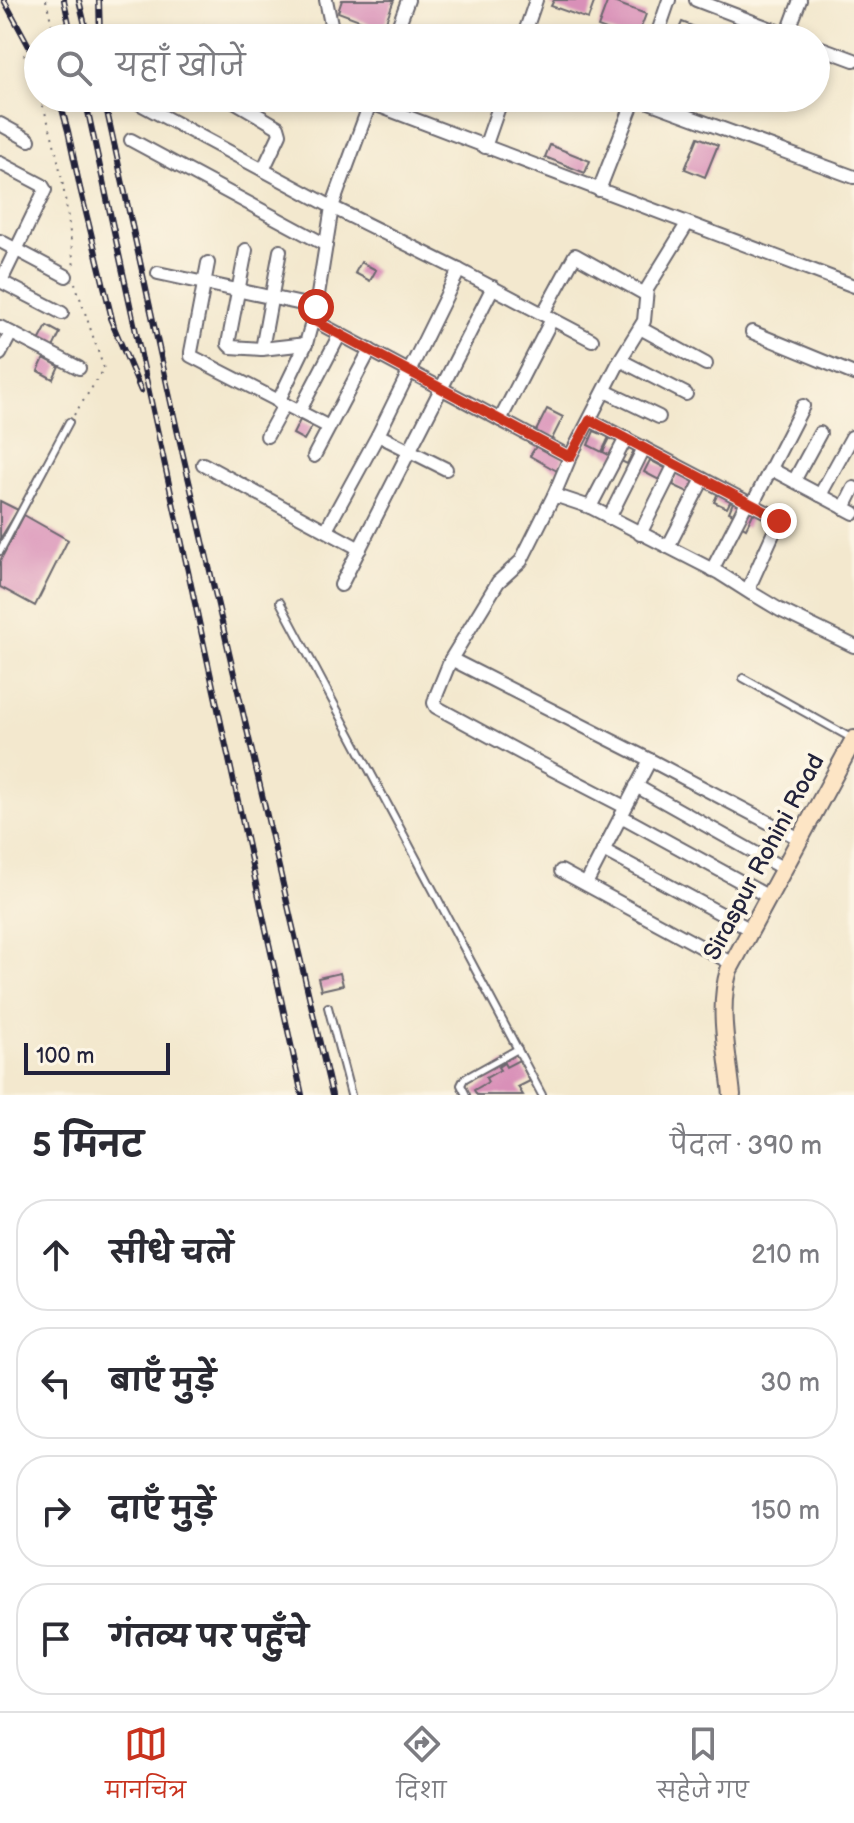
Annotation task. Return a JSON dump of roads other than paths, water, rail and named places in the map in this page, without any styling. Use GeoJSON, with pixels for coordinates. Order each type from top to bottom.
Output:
{"type":"FeatureCollection","features":[{"type":"Feature","properties":{"kind":"street"},"geometry":{"type":"LineString","coordinates":[[326,0],[331,24]]}},
{"type":"Feature","properties":{"kind":"street"},"geometry":{"type":"LineString","coordinates":[[399,24],[408,0]]}},
{"type":"Feature","properties":{"kind":"street"},"geometry":{"type":"LineString","coordinates":[[528,24],[536,0]]}},
{"type":"Feature","properties":{"kind":"street"},"geometry":{"type":"LineString","coordinates":[[661,24],[669,0]]}},
{"type":"Feature","properties":{"kind":"street"},"geometry":{"type":"LineString","coordinates":[[696,0],[759,24]]}},
{"type":"Feature","properties":{"kind":"street"},"geometry":{"type":"LineString","coordinates":[[794,24],[800,0]]}},
{"type":"Feature","properties":{"kind":"street"},"geometry":{"type":"LineString","coordinates":[[830,51],[854,60]]}},
{"type":"Feature","properties":{"kind":"street"},"geometry":{"type":"LineString","coordinates":[[155,112],[592,340]]}},
{"type":"Feature","properties":{"kind":"street"},"geometry":{"type":"LineString","coordinates":[[253,112],[278,127],[280,134],[263,170]]}},
{"type":"Feature","properties":{"kind":"street"},"geometry":{"type":"LineString","coordinates":[[267,436],[306,344],[316,307],[332,207],[362,112]]}},
{"type":"Feature","properties":{"kind":"street"},"geometry":{"type":"LineString","coordinates":[[396,112],[854,286]]}},
{"type":"Feature","properties":{"kind":"street"},"geometry":{"type":"LineString","coordinates":[[485,147],[497,112]]}},
{"type":"Feature","properties":{"kind":"street"},"geometry":{"type":"LineString","coordinates":[[599,190],[631,112]]}},
{"type":"Feature","properties":{"kind":"street"},"geometry":{"type":"LineString","coordinates":[[675,112],[854,177]]}},
{"type":"Feature","properties":{"kind":"street"},"geometry":{"type":"LineString","coordinates":[[0,124],[29,140]]}},
{"type":"Feature","properties":{"kind":"street"},"geometry":{"type":"LineString","coordinates":[[131,140],[326,245]]}},
{"type":"Feature","properties":{"kind":"street"},"geometry":{"type":"LineString","coordinates":[[0,163],[42,185],[45,190],[0,281],[62,313]]}},
{"type":"Feature","properties":{"kind":"street"},"geometry":{"type":"LineString","coordinates":[[687,224],[647,289],[645,318],[570,457],[521,561],[498,582],[451,659],[434,703],[436,707],[769,897]]}},
{"type":"Feature","properties":{"kind":"street"},"geometry":{"type":"LineString","coordinates":[[0,241],[66,276]]}},
{"type":"Feature","properties":{"kind":"street"},"geometry":{"type":"LineString","coordinates":[[246,250],[228,344],[231,347],[262,349],[306,344]]}},
{"type":"Feature","properties":{"kind":"street"},"geometry":{"type":"LineString","coordinates":[[262,349],[280,251]]}},
{"type":"Feature","properties":{"kind":"street"},"geometry":{"type":"LineString","coordinates":[[500,420],[576,255],[645,294]]}},
{"type":"Feature","properties":{"kind":"street"},"geometry":{"type":"LineString","coordinates":[[208,263],[191,356],[329,427]]}},
{"type":"Feature","properties":{"kind":"street"},"geometry":{"type":"LineString","coordinates":[[326,530],[378,435],[459,270]]}},
{"type":"Feature","properties":{"kind":"street"},"geometry":{"type":"LineString","coordinates":[[158,273],[316,307]]}},
{"type":"Feature","properties":{"kind":"street"},"geometry":{"type":"LineString","coordinates":[[341,585],[493,287]]}},
{"type":"Feature","properties":{"kind":"street"},"geometry":{"type":"LineString","coordinates":[[313,320],[570,457]]}},
{"type":"Feature","properties":{"kind":"street"},"geometry":{"type":"LineString","coordinates":[[640,328],[706,364]]}},
{"type":"Feature","properties":{"kind":"street"},"geometry":{"type":"LineString","coordinates":[[0,354],[6,330],[79,368]]}},
{"type":"Feature","properties":{"kind":"street"},"geometry":{"type":"LineString","coordinates":[[752,332],[854,374]]}},
{"type":"Feature","properties":{"kind":"street"},"geometry":{"type":"LineString","coordinates":[[299,412],[340,334]]}},
{"type":"Feature","properties":{"kind":"street"},"geometry":{"type":"LineString","coordinates":[[314,456],[370,350]]}},
{"type":"Feature","properties":{"kind":"street"},"geometry":{"type":"LineString","coordinates":[[620,360],[686,394]]}},
{"type":"Feature","properties":{"kind":"street"},"geometry":{"type":"LineString","coordinates":[[605,391],[659,417]]}},
{"type":"Feature","properties":{"kind":"street"},"geometry":{"type":"LineString","coordinates":[[712,570],[771,469],[803,406]]}},
{"type":"Feature","properties":{"kind":"street"},"geometry":{"type":"LineString","coordinates":[[590,420],[776,517],[779,521],[750,585],[752,594]]}},
{"type":"Feature","properties":{"kind":"street"},"geometry":{"type":"LineString","coordinates":[[794,481],[820,433]]}},
{"type":"Feature","properties":{"kind":"street"},"geometry":{"type":"LineString","coordinates":[[378,435],[446,469]]}},
{"type":"Feature","properties":{"kind":"street"},"geometry":{"type":"LineString","coordinates":[[820,495],[852,437]]}},
{"type":"Feature","properties":{"kind":"street"},"geometry":{"type":"LineString","coordinates":[[590,507],[626,438]]}},
{"type":"Feature","properties":{"kind":"street"},"geometry":{"type":"LineString","coordinates":[[609,518],[644,448]]}},
{"type":"Feature","properties":{"kind":"street"},"geometry":{"type":"LineString","coordinates":[[203,464],[360,549]]}},
{"type":"Feature","properties":{"kind":"street"},"geometry":{"type":"LineString","coordinates":[[640,534],[675,464]]}},
{"type":"Feature","properties":{"kind":"street"},"geometry":{"type":"LineString","coordinates":[[771,469],[849,511],[854,488]]}},
{"type":"Feature","properties":{"kind":"street"},"geometry":{"type":"LineString","coordinates":[[668,547],[703,479]]}},
{"type":"Feature","properties":{"kind":"street"},"geometry":{"type":"LineString","coordinates":[[554,495],[590,507],[854,646]]}},
{"type":"Feature","properties":{"kind":"street"},"geometry":{"type":"LineString","coordinates":[[451,659],[800,839]]}},
{"type":"Feature","properties":{"kind":"street","name":"Siraspur Rohini Road"},"geometry":{"type":"LineString","coordinates":[[732,1095],[722,1001],[724,985],[854,739]]}},
{"type":"Feature","properties":{"kind":"street"},"geometry":{"type":"LineString","coordinates":[[586,884],[650,760]]}},
{"type":"Feature","properties":{"kind":"street"},"geometry":{"type":"LineString","coordinates":[[636,786],[784,869]]}},
{"type":"Feature","properties":{"kind":"street"},"geometry":{"type":"LineString","coordinates":[[603,850],[751,930]]}},
{"type":"Feature","properties":{"kind":"street"},"geometry":{"type":"LineString","coordinates":[[561,871],[733,964]]}},
{"type":"Feature","properties":{"kind":"lane"},"geometry":{"type":"LineString","coordinates":[[0,551],[69,422]]}},
{"type":"Feature","properties":{"kind":"lane"},"geometry":{"type":"LineString","coordinates":[[280,602],[542,1095]]}},
{"type":"Feature","properties":{"kind":"lane"},"geometry":{"type":"LineString","coordinates":[[743,678],[854,739]]}},
{"type":"Feature","properties":{"kind":"lane"},"geometry":{"type":"LineString","coordinates":[[328,1007],[351,1095]]}},
{"type":"Feature","properties":{"kind":"lane"},"geometry":{"type":"LineString","coordinates":[[466,1095],[461,1085],[464,1079],[518,1049]]}},
{"type":"Feature","properties":{"kind":"railway"},"geometry":{"type":"LineString","coordinates":[[4,0],[24,37]]}},
{"type":"Feature","properties":{"kind":"railway"},"geometry":{"type":"LineString","coordinates":[[64,0],[69,24]]}},
{"type":"Feature","properties":{"kind":"railway"},"geometry":{"type":"LineString","coordinates":[[79,0],[85,24]]}},
{"type":"Feature","properties":{"kind":"railway"},"geometry":{"type":"LineString","coordinates":[[99,0],[100,24]]}},
{"type":"Feature","properties":{"kind":"railway"},"geometry":{"type":"LineString","coordinates":[[63,112],[114,327]]}},
{"type":"Feature","properties":{"kind":"railway"},"geometry":{"type":"LineString","coordinates":[[88,112],[302,1095]]}},
{"type":"Feature","properties":{"kind":"railway"},"geometry":{"type":"LineString","coordinates":[[107,112],[176,425],[332,1095]]}},
{"type":"Feature","properties":{"kind":"railway"},"geometry":{"type":"LineString","coordinates":[[110,318],[141,391]]}}]}
